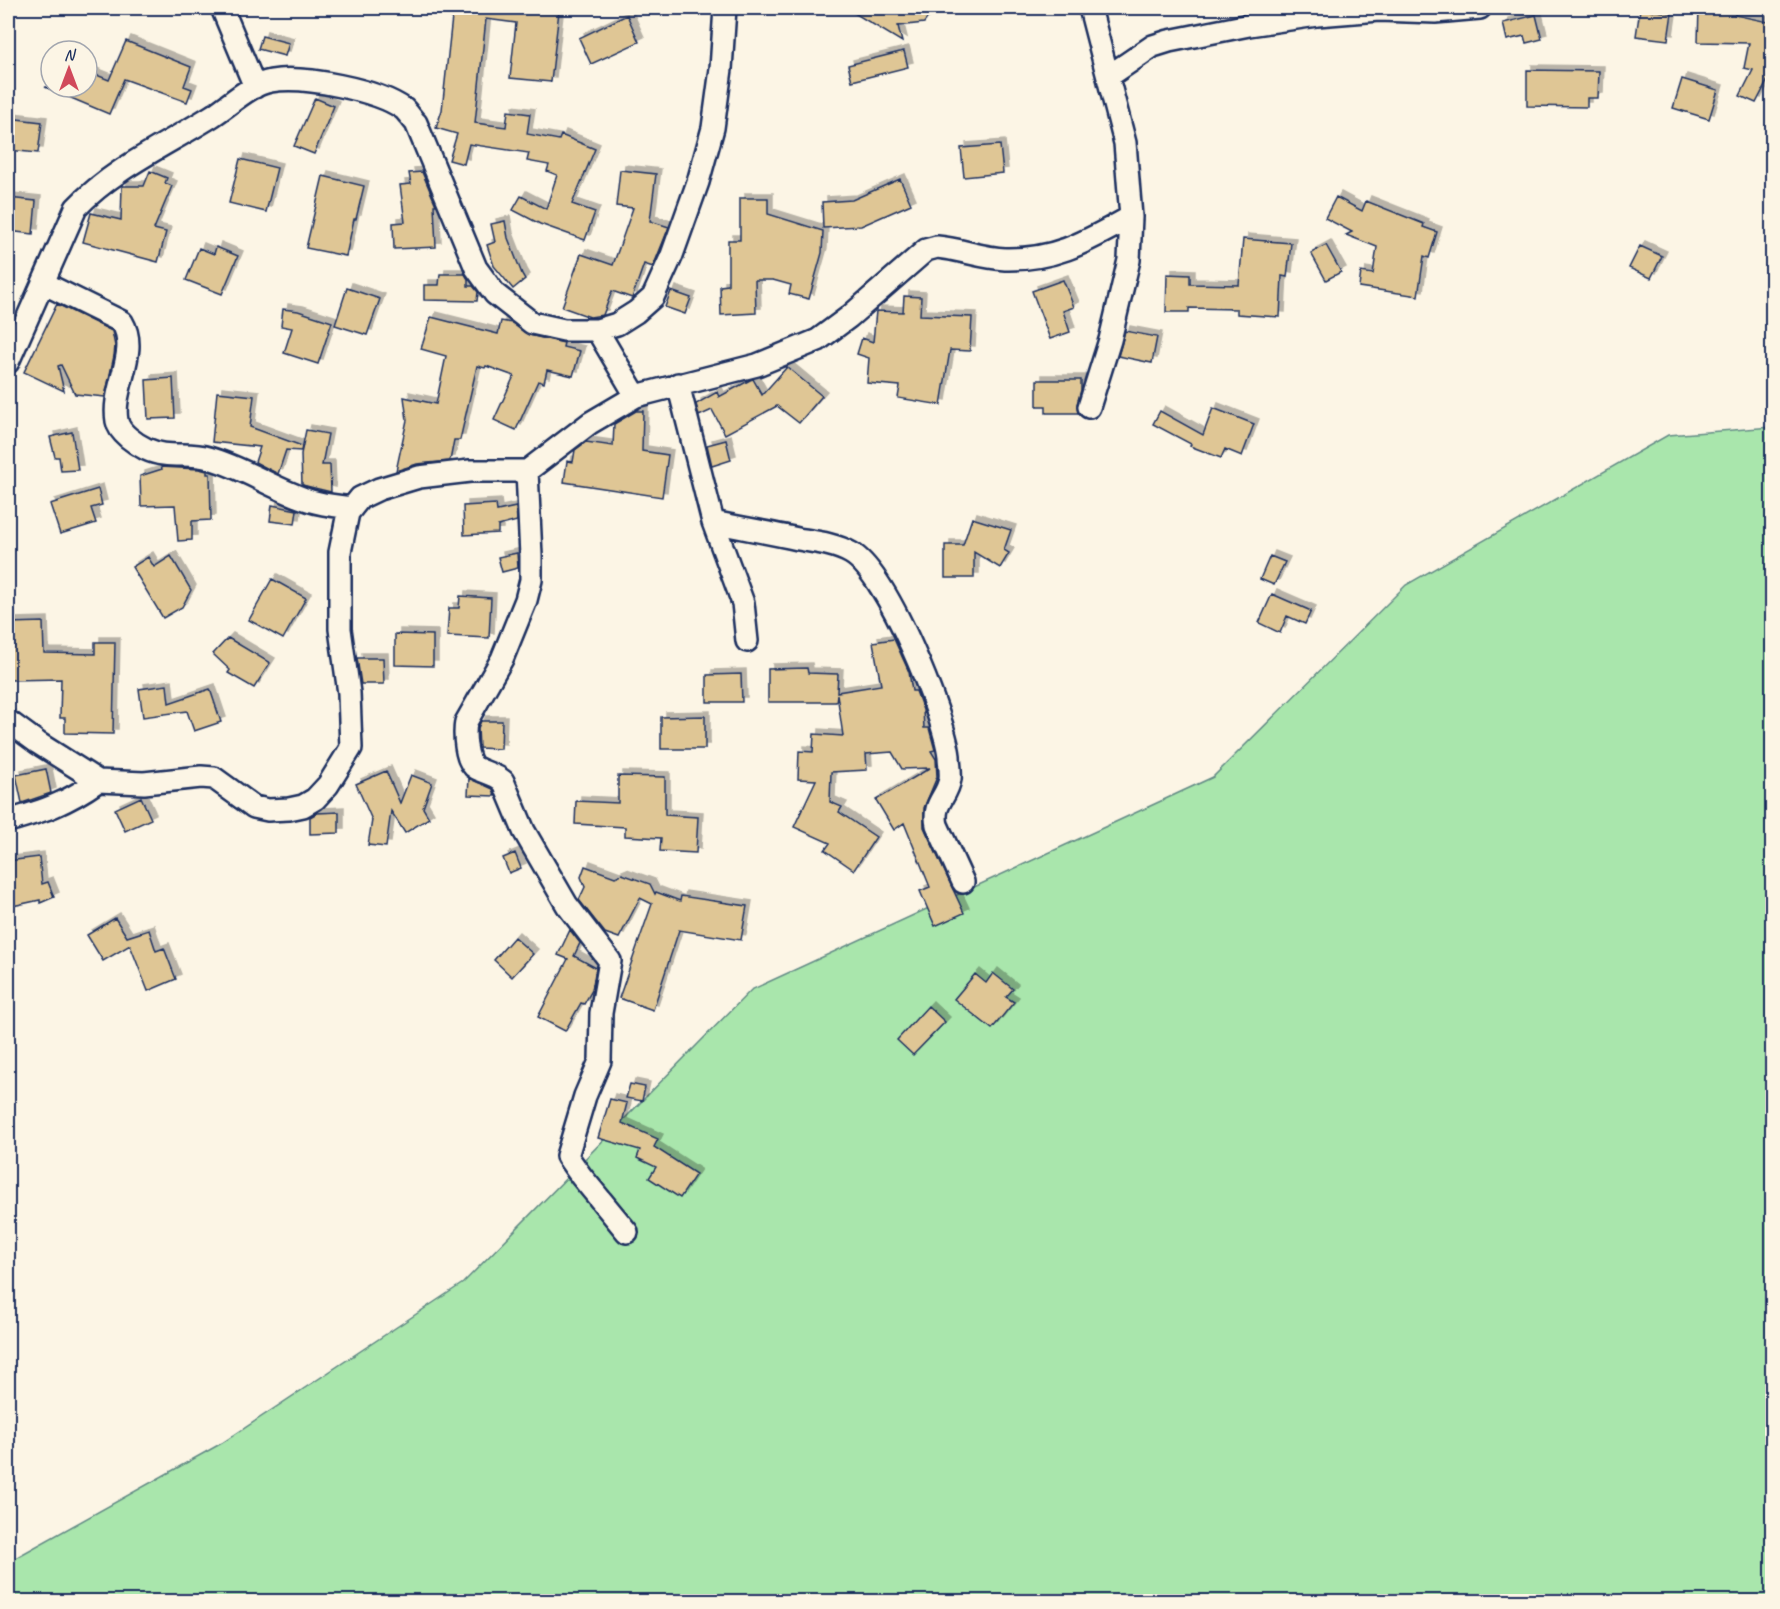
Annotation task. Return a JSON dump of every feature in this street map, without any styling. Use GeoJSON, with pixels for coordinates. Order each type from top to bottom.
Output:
{"type":"FeatureCollection","features":[{"type":"Feature","properties":{"kind":"street"},"geometry":{"type":"LineString","coordinates":[[222,8],[255,87]]}},
{"type":"Feature","properties":{"kind":"street"},"geometry":{"type":"LineString","coordinates":[[8,362],[76,208],[93,190],[113,176],[214,115],[255,87],[271,81],[308,81],[351,88],[404,109],[416,123],[476,268],[495,294],[532,323],[564,330],[597,330],[617,324],[636,312],[653,297],[672,255],[698,182],[713,128],[721,69],[725,8]]}},
{"type":"Feature","properties":{"kind":"street"},"geometry":{"type":"LineString","coordinates":[[1089,407],[1110,340],[1129,260],[1131,217],[1125,143],[1090,8]]}},
{"type":"Feature","properties":{"kind":"street"},"geometry":{"type":"LineString","coordinates":[[1109,76],[1153,46],[1169,40],[1249,25],[1317,15],[1379,10],[1435,12],[1480,8]]}},
{"type":"Feature","properties":{"kind":"street"},"geometry":{"type":"LineString","coordinates":[[8,721],[98,781],[144,783],[201,777],[214,778],[254,807],[289,810],[303,806],[315,799],[328,785],[351,748],[349,693],[340,628],[340,552],[345,521],[360,498],[379,489],[418,477],[470,471],[527,471],[590,423],[636,396],[757,365],[818,340],[849,317],[926,250],[936,247],[1004,259],[1043,257],[1067,250],[1131,217]]}},
{"type":"Feature","properties":{"kind":"street"},"geometry":{"type":"LineString","coordinates":[[43,283],[122,322],[127,329],[129,343],[118,399],[117,422],[133,441],[147,450],[165,455],[200,455],[218,460],[310,501],[352,508]]}},
{"type":"Feature","properties":{"kind":"street"},"geometry":{"type":"LineString","coordinates":[[597,330],[636,396]]}},
{"type":"Feature","properties":{"kind":"street"},"geometry":{"type":"LineString","coordinates":[[678,384],[713,522],[743,603],[747,641]]}},
{"type":"Feature","properties":{"kind":"street"},"geometry":{"type":"LineString","coordinates":[[527,471],[531,580],[516,627],[502,659],[466,722],[469,760],[473,767],[504,781],[524,831],[567,905],[609,958],[609,973],[602,1013],[600,1061],[585,1096],[567,1156],[627,1232]]}},
{"type":"Feature","properties":{"kind":"street"},"geometry":{"type":"LineString","coordinates":[[713,522],[830,544],[854,554],[867,568],[891,606],[920,664],[941,719],[948,747],[950,780],[935,809],[936,825],[963,882]]}},
{"type":"Feature","properties":{"kind":"street"},"geometry":{"type":"LineString","coordinates":[[8,821],[50,809],[73,799],[98,781]]}},
{"type":"Feature","properties":{"kind":"green space"},"geometry":{"type":"Polygon","coordinates":[[[1772,427],[1772,1601],[8,1602],[8,1562],[222,1443],[463,1283],[751,990],[1213,777],[1406,585],[1668,435],[1772,427]]]}},
{"type":"Feature","properties":{"kind":"building"},"geometry":{"type":"Polygon","coordinates":[[[453,8],[524,8],[559,11],[551,82],[510,78],[516,23],[486,19],[475,123],[506,127],[508,111],[530,114],[527,134],[559,140],[561,135],[595,149],[572,204],[595,212],[585,240],[540,224],[513,210],[521,196],[546,209],[557,175],[547,171],[549,165],[527,161],[529,153],[469,144],[464,164],[449,160],[457,134],[436,128],[442,110],[453,8]]]}},
{"type":"Feature","properties":{"kind":"building"},"geometry":{"type":"Polygon","coordinates":[[[846,8],[934,8],[924,23],[898,26],[902,42],[846,8]]]}},
{"type":"Feature","properties":{"kind":"building"},"geometry":{"type":"Polygon","coordinates":[[[1699,8],[1736,8],[1735,15],[1773,23],[1773,70],[1756,103],[1740,96],[1753,70],[1744,68],[1749,43],[1698,42],[1699,8]]]}},
{"type":"Feature","properties":{"kind":"building"},"geometry":{"type":"Polygon","coordinates":[[[1640,9],[1672,13],[1668,40],[1636,36],[1640,9]]]}},
{"type":"Feature","properties":{"kind":"building"},"geometry":{"type":"Polygon","coordinates":[[[627,15],[639,42],[591,64],[579,38],[627,15]]]}},
{"type":"Feature","properties":{"kind":"building"},"geometry":{"type":"Polygon","coordinates":[[[1536,15],[1542,39],[1526,43],[1524,36],[1507,40],[1503,23],[1536,15]]]}},
{"type":"Feature","properties":{"kind":"building"},"geometry":{"type":"Polygon","coordinates":[[[262,36],[289,43],[285,56],[258,49],[262,36]]]}},
{"type":"Feature","properties":{"kind":"building"},"geometry":{"type":"Polygon","coordinates":[[[126,41],[191,67],[184,86],[192,89],[187,102],[124,79],[109,114],[73,99],[99,99],[99,76],[109,80],[126,41]]]}},
{"type":"Feature","properties":{"kind":"building"},"geometry":{"type":"Polygon","coordinates":[[[904,51],[908,67],[852,81],[848,65],[904,51]]]}},
{"type":"Feature","properties":{"kind":"building"},"geometry":{"type":"Polygon","coordinates":[[[1527,70],[1599,71],[1598,98],[1587,98],[1587,107],[1527,106],[1527,70]]]}},
{"type":"Feature","properties":{"kind":"building"},"geometry":{"type":"Polygon","coordinates":[[[1682,79],[1718,90],[1709,119],[1673,108],[1682,79]]]}},
{"type":"Feature","properties":{"kind":"building"},"geometry":{"type":"Polygon","coordinates":[[[315,98],[334,106],[314,154],[294,146],[315,98]]]}},
{"type":"Feature","properties":{"kind":"building"},"geometry":{"type":"Polygon","coordinates":[[[8,118],[42,122],[38,153],[8,150],[8,118]]]}},
{"type":"Feature","properties":{"kind":"building"},"geometry":{"type":"Polygon","coordinates":[[[1000,145],[1003,173],[964,177],[961,148],[1000,145]]]}},
{"type":"Feature","properties":{"kind":"building"},"geometry":{"type":"Polygon","coordinates":[[[240,159],[277,168],[266,212],[229,203],[240,159]]]}},
{"type":"Feature","properties":{"kind":"building"},"geometry":{"type":"Polygon","coordinates":[[[620,170],[656,174],[650,221],[669,227],[653,267],[644,264],[632,298],[612,291],[603,315],[590,317],[562,307],[581,254],[613,265],[633,208],[616,206],[620,170]]]}},
{"type":"Feature","properties":{"kind":"building"},"geometry":{"type":"Polygon","coordinates":[[[150,171],[167,178],[165,183],[172,186],[154,229],[166,232],[158,262],[83,242],[91,213],[121,220],[122,186],[144,186],[150,171]]]}},
{"type":"Feature","properties":{"kind":"building"},"geometry":{"type":"Polygon","coordinates":[[[422,172],[436,205],[434,205],[436,247],[394,249],[393,223],[405,222],[400,185],[411,184],[409,173],[422,172]]]}},
{"type":"Feature","properties":{"kind":"building"},"geometry":{"type":"Polygon","coordinates":[[[323,176],[364,186],[346,256],[306,248],[323,176]]]}},
{"type":"Feature","properties":{"kind":"building"},"geometry":{"type":"Polygon","coordinates":[[[900,179],[911,204],[861,226],[823,228],[822,202],[852,200],[900,179]]]}},
{"type":"Feature","properties":{"kind":"building"},"geometry":{"type":"Polygon","coordinates":[[[1336,197],[1362,211],[1366,201],[1424,224],[1423,227],[1437,232],[1429,258],[1424,256],[1418,296],[1359,287],[1361,272],[1373,274],[1377,247],[1346,235],[1352,232],[1325,218],[1336,197]]]}},
{"type":"Feature","properties":{"kind":"building"},"geometry":{"type":"Polygon","coordinates":[[[8,198],[36,201],[33,234],[8,231],[8,198]]]}},
{"type":"Feature","properties":{"kind":"building"},"geometry":{"type":"Polygon","coordinates":[[[740,198],[768,198],[768,214],[823,231],[822,253],[809,299],[789,294],[791,285],[773,280],[755,280],[756,313],[721,315],[720,286],[728,285],[728,240],[740,240],[740,198]]]}},
{"type":"Feature","properties":{"kind":"building"},"geometry":{"type":"Polygon","coordinates":[[[505,221],[508,238],[525,279],[513,289],[494,266],[487,245],[495,242],[491,224],[505,221]]]}},
{"type":"Feature","properties":{"kind":"building"},"geometry":{"type":"Polygon","coordinates":[[[1243,239],[1291,243],[1287,277],[1282,276],[1280,317],[1237,314],[1237,309],[1189,308],[1189,312],[1166,312],[1167,274],[1190,275],[1190,284],[1239,285],[1243,239]]]}},
{"type":"Feature","properties":{"kind":"building"},"geometry":{"type":"Polygon","coordinates":[[[1326,245],[1341,272],[1326,280],[1311,253],[1326,245]]]}},
{"type":"Feature","properties":{"kind":"building"},"geometry":{"type":"Polygon","coordinates":[[[1640,246],[1662,256],[1651,278],[1629,268],[1640,246]]]}},
{"type":"Feature","properties":{"kind":"building"},"geometry":{"type":"Polygon","coordinates":[[[216,247],[238,256],[222,294],[186,280],[199,248],[214,254],[216,247]]]}},
{"type":"Feature","properties":{"kind":"building"},"geometry":{"type":"Polygon","coordinates":[[[440,274],[465,274],[468,286],[473,286],[478,292],[477,301],[424,300],[424,285],[439,285],[440,274]]]}},
{"type":"Feature","properties":{"kind":"building"},"geometry":{"type":"Polygon","coordinates":[[[1063,280],[1074,307],[1063,311],[1070,332],[1050,339],[1032,291],[1063,280]]]}},
{"type":"Feature","properties":{"kind":"building"},"geometry":{"type":"Polygon","coordinates":[[[347,288],[380,299],[367,335],[335,325],[347,288]]]}},
{"type":"Feature","properties":{"kind":"building"},"geometry":{"type":"Polygon","coordinates":[[[671,291],[691,298],[685,314],[665,307],[671,291]]]}},
{"type":"Feature","properties":{"kind":"building"},"geometry":{"type":"Polygon","coordinates":[[[904,296],[921,297],[920,315],[972,317],[970,351],[950,350],[941,405],[898,398],[900,386],[867,383],[869,358],[857,354],[862,338],[873,342],[876,311],[903,312],[904,296]]]}},
{"type":"Feature","properties":{"kind":"building"},"geometry":{"type":"Polygon","coordinates":[[[57,304],[112,331],[114,356],[105,397],[75,394],[61,365],[58,366],[64,391],[24,372],[57,304]]]}},
{"type":"Feature","properties":{"kind":"building"},"geometry":{"type":"Polygon","coordinates":[[[283,309],[298,311],[332,322],[318,364],[284,353],[292,328],[281,326],[283,309]]]}},
{"type":"Feature","properties":{"kind":"building"},"geometry":{"type":"Polygon","coordinates":[[[431,317],[498,334],[501,321],[512,323],[529,335],[564,343],[563,347],[580,351],[573,376],[547,370],[544,383],[538,381],[516,430],[494,420],[514,376],[486,366],[485,368],[477,366],[460,440],[454,440],[450,461],[417,464],[396,471],[407,420],[404,397],[436,404],[446,356],[421,349],[431,317]]]}},
{"type":"Feature","properties":{"kind":"building"},"geometry":{"type":"Polygon","coordinates":[[[1125,331],[1157,337],[1152,363],[1118,356],[1125,331]]]}},
{"type":"Feature","properties":{"kind":"building"},"geometry":{"type":"Polygon","coordinates":[[[787,367],[822,396],[799,423],[777,406],[725,434],[712,410],[699,416],[696,404],[717,392],[719,397],[753,379],[762,395],[787,367]]]}},
{"type":"Feature","properties":{"kind":"building"},"geometry":{"type":"Polygon","coordinates":[[[173,378],[175,418],[148,419],[146,380],[173,378]]]}},
{"type":"Feature","properties":{"kind":"building"},"geometry":{"type":"Polygon","coordinates":[[[1037,380],[1081,380],[1077,404],[1078,413],[1046,413],[1046,406],[1037,406],[1037,380]]]}},
{"type":"Feature","properties":{"kind":"building"},"geometry":{"type":"Polygon","coordinates":[[[217,392],[254,396],[250,427],[302,446],[301,451],[286,450],[278,474],[255,462],[260,447],[212,442],[217,392]]]}},
{"type":"Feature","properties":{"kind":"building"},"geometry":{"type":"Polygon","coordinates":[[[1213,408],[1254,424],[1242,456],[1225,449],[1221,458],[1190,446],[1191,444],[1153,424],[1160,411],[1203,435],[1213,408]]]}},
{"type":"Feature","properties":{"kind":"building"},"geometry":{"type":"Polygon","coordinates":[[[636,411],[643,411],[642,451],[668,455],[662,497],[564,482],[567,461],[573,462],[575,450],[586,442],[613,446],[614,424],[636,411]]]}},
{"type":"Feature","properties":{"kind":"building"},"geometry":{"type":"Polygon","coordinates":[[[306,430],[328,434],[322,465],[330,465],[331,492],[302,485],[301,454],[306,430]]]}},
{"type":"Feature","properties":{"kind":"building"},"geometry":{"type":"Polygon","coordinates":[[[72,432],[78,470],[61,471],[59,457],[55,457],[50,437],[72,432]]]}},
{"type":"Feature","properties":{"kind":"building"},"geometry":{"type":"Polygon","coordinates":[[[726,440],[731,460],[712,466],[707,445],[726,440]]]}},
{"type":"Feature","properties":{"kind":"building"},"geometry":{"type":"Polygon","coordinates":[[[161,467],[199,469],[210,474],[211,520],[192,521],[192,540],[178,541],[175,505],[141,506],[140,476],[162,469],[161,467]]]}},
{"type":"Feature","properties":{"kind":"building"},"geometry":{"type":"Polygon","coordinates":[[[98,489],[102,505],[91,508],[96,523],[60,534],[50,504],[98,489]]]}},
{"type":"Feature","properties":{"kind":"building"},"geometry":{"type":"Polygon","coordinates":[[[496,504],[497,511],[516,507],[517,521],[498,526],[498,533],[464,535],[463,506],[496,504]]]}},
{"type":"Feature","properties":{"kind":"building"},"geometry":{"type":"Polygon","coordinates":[[[272,505],[297,510],[295,524],[270,521],[272,505]]]}},
{"type":"Feature","properties":{"kind":"building"},"geometry":{"type":"Polygon","coordinates":[[[972,518],[1011,530],[1004,550],[1009,553],[1000,568],[974,552],[974,578],[945,578],[945,545],[963,545],[972,518]]]}},
{"type":"Feature","properties":{"kind":"building"},"geometry":{"type":"Polygon","coordinates":[[[517,553],[518,568],[502,572],[498,557],[517,553]]]}},
{"type":"Feature","properties":{"kind":"building"},"geometry":{"type":"Polygon","coordinates":[[[171,556],[191,590],[182,607],[163,618],[132,567],[148,557],[154,567],[171,556]]]}},
{"type":"Feature","properties":{"kind":"building"},"geometry":{"type":"Polygon","coordinates":[[[1270,556],[1285,562],[1274,585],[1260,579],[1270,556]]]}},
{"type":"Feature","properties":{"kind":"building"},"geometry":{"type":"Polygon","coordinates":[[[272,579],[306,598],[283,639],[249,620],[272,579]]]}},
{"type":"Feature","properties":{"kind":"building"},"geometry":{"type":"Polygon","coordinates":[[[1272,594],[1311,611],[1305,624],[1287,616],[1280,633],[1259,623],[1272,594]]]}},
{"type":"Feature","properties":{"kind":"building"},"geometry":{"type":"Polygon","coordinates":[[[460,596],[491,598],[489,638],[447,636],[449,608],[459,608],[460,596]]]}},
{"type":"Feature","properties":{"kind":"building"},"geometry":{"type":"Polygon","coordinates":[[[43,622],[44,653],[95,654],[95,642],[115,642],[113,734],[65,733],[65,718],[60,718],[61,679],[10,680],[9,623],[43,622]]]}},
{"type":"Feature","properties":{"kind":"building"},"geometry":{"type":"Polygon","coordinates":[[[395,634],[433,635],[433,666],[395,665],[395,634]]]}},
{"type":"Feature","properties":{"kind":"building"},"geometry":{"type":"Polygon","coordinates":[[[228,638],[270,663],[254,688],[228,673],[230,670],[213,654],[228,638]]]}},
{"type":"Feature","properties":{"kind":"building"},"geometry":{"type":"Polygon","coordinates":[[[894,639],[909,672],[912,691],[916,691],[923,710],[924,728],[929,728],[935,750],[931,751],[936,759],[937,777],[924,808],[924,827],[964,913],[935,926],[920,891],[930,887],[904,823],[894,830],[876,800],[930,768],[902,769],[892,752],[866,754],[867,770],[831,772],[830,802],[842,807],[839,812],[876,837],[854,870],[825,850],[830,843],[794,827],[816,780],[798,779],[799,751],[813,752],[814,734],[843,736],[837,694],[836,702],[768,702],[768,669],[807,668],[808,673],[838,674],[837,692],[881,685],[873,642],[894,639]]]}},
{"type":"Feature","properties":{"kind":"building"},"geometry":{"type":"Polygon","coordinates":[[[357,658],[383,658],[384,684],[361,684],[357,658]]]}},
{"type":"Feature","properties":{"kind":"building"},"geometry":{"type":"Polygon","coordinates":[[[741,674],[742,702],[707,702],[707,675],[741,674]]]}},
{"type":"Feature","properties":{"kind":"building"},"geometry":{"type":"Polygon","coordinates":[[[167,685],[169,703],[210,689],[221,722],[194,731],[187,711],[143,717],[139,689],[167,685]]]}},
{"type":"Feature","properties":{"kind":"building"},"geometry":{"type":"Polygon","coordinates":[[[705,716],[705,749],[661,749],[661,717],[705,716]]]}},
{"type":"Feature","properties":{"kind":"building"},"geometry":{"type":"Polygon","coordinates":[[[481,721],[502,721],[501,749],[479,748],[478,728],[481,721]]]}},
{"type":"Feature","properties":{"kind":"building"},"geometry":{"type":"Polygon","coordinates":[[[46,769],[51,793],[22,803],[16,775],[46,769]]]}},
{"type":"Feature","properties":{"kind":"building"},"geometry":{"type":"Polygon","coordinates":[[[386,771],[400,803],[411,775],[432,783],[423,808],[429,818],[405,833],[391,811],[386,847],[368,845],[372,820],[356,784],[386,771]]]}},
{"type":"Feature","properties":{"kind":"building"},"geometry":{"type":"Polygon","coordinates":[[[618,776],[665,777],[665,815],[698,817],[696,853],[660,851],[661,838],[625,836],[625,827],[575,824],[576,801],[618,803],[618,776]]]}},
{"type":"Feature","properties":{"kind":"building"},"geometry":{"type":"Polygon","coordinates":[[[469,778],[493,789],[495,796],[468,795],[469,778]]]}},
{"type":"Feature","properties":{"kind":"building"},"geometry":{"type":"Polygon","coordinates":[[[141,797],[151,819],[125,831],[115,809],[141,797]]]}},
{"type":"Feature","properties":{"kind":"building"},"geometry":{"type":"Polygon","coordinates":[[[339,812],[339,833],[310,834],[310,817],[317,813],[339,812]]]}},
{"type":"Feature","properties":{"kind":"building"},"geometry":{"type":"Polygon","coordinates":[[[515,853],[521,868],[509,873],[503,858],[515,853]]]}},
{"type":"Feature","properties":{"kind":"building"},"geometry":{"type":"Polygon","coordinates":[[[39,857],[42,884],[48,882],[54,897],[40,903],[40,900],[8,907],[8,861],[39,857]]]}},
{"type":"Feature","properties":{"kind":"building"},"geometry":{"type":"Polygon","coordinates":[[[585,866],[615,877],[622,874],[650,884],[655,894],[656,892],[680,901],[681,896],[747,906],[741,940],[679,930],[653,1010],[619,998],[652,904],[640,898],[619,938],[605,933],[579,900],[585,887],[581,877],[585,866]]]}},
{"type":"Feature","properties":{"kind":"building"},"geometry":{"type":"Polygon","coordinates":[[[115,918],[127,937],[149,930],[156,951],[164,948],[176,979],[148,991],[130,945],[103,961],[87,935],[115,918]]]}},
{"type":"Feature","properties":{"kind":"building"},"geometry":{"type":"Polygon","coordinates":[[[570,930],[580,943],[574,956],[596,968],[592,990],[584,1004],[581,1003],[565,1031],[538,1017],[568,959],[558,955],[570,930]]]}},
{"type":"Feature","properties":{"kind":"building"},"geometry":{"type":"Polygon","coordinates":[[[514,937],[533,954],[512,977],[494,960],[514,937]]]}},
{"type":"Feature","properties":{"kind":"building"},"geometry":{"type":"Polygon","coordinates":[[[993,973],[1013,989],[1006,997],[1014,1002],[992,1029],[954,999],[975,974],[986,983],[993,973]]]}},
{"type":"Feature","properties":{"kind":"building"},"geometry":{"type":"Polygon","coordinates":[[[928,1006],[945,1022],[913,1055],[897,1040],[928,1006]]]}},
{"type":"Feature","properties":{"kind":"building"},"geometry":{"type":"Polygon","coordinates":[[[630,1084],[645,1087],[642,1101],[626,1098],[630,1084]]]}},
{"type":"Feature","properties":{"kind":"building"},"geometry":{"type":"Polygon","coordinates":[[[610,1099],[627,1103],[622,1123],[658,1139],[654,1147],[696,1174],[680,1198],[649,1178],[656,1167],[637,1158],[640,1150],[598,1138],[610,1099]]]}}]}
